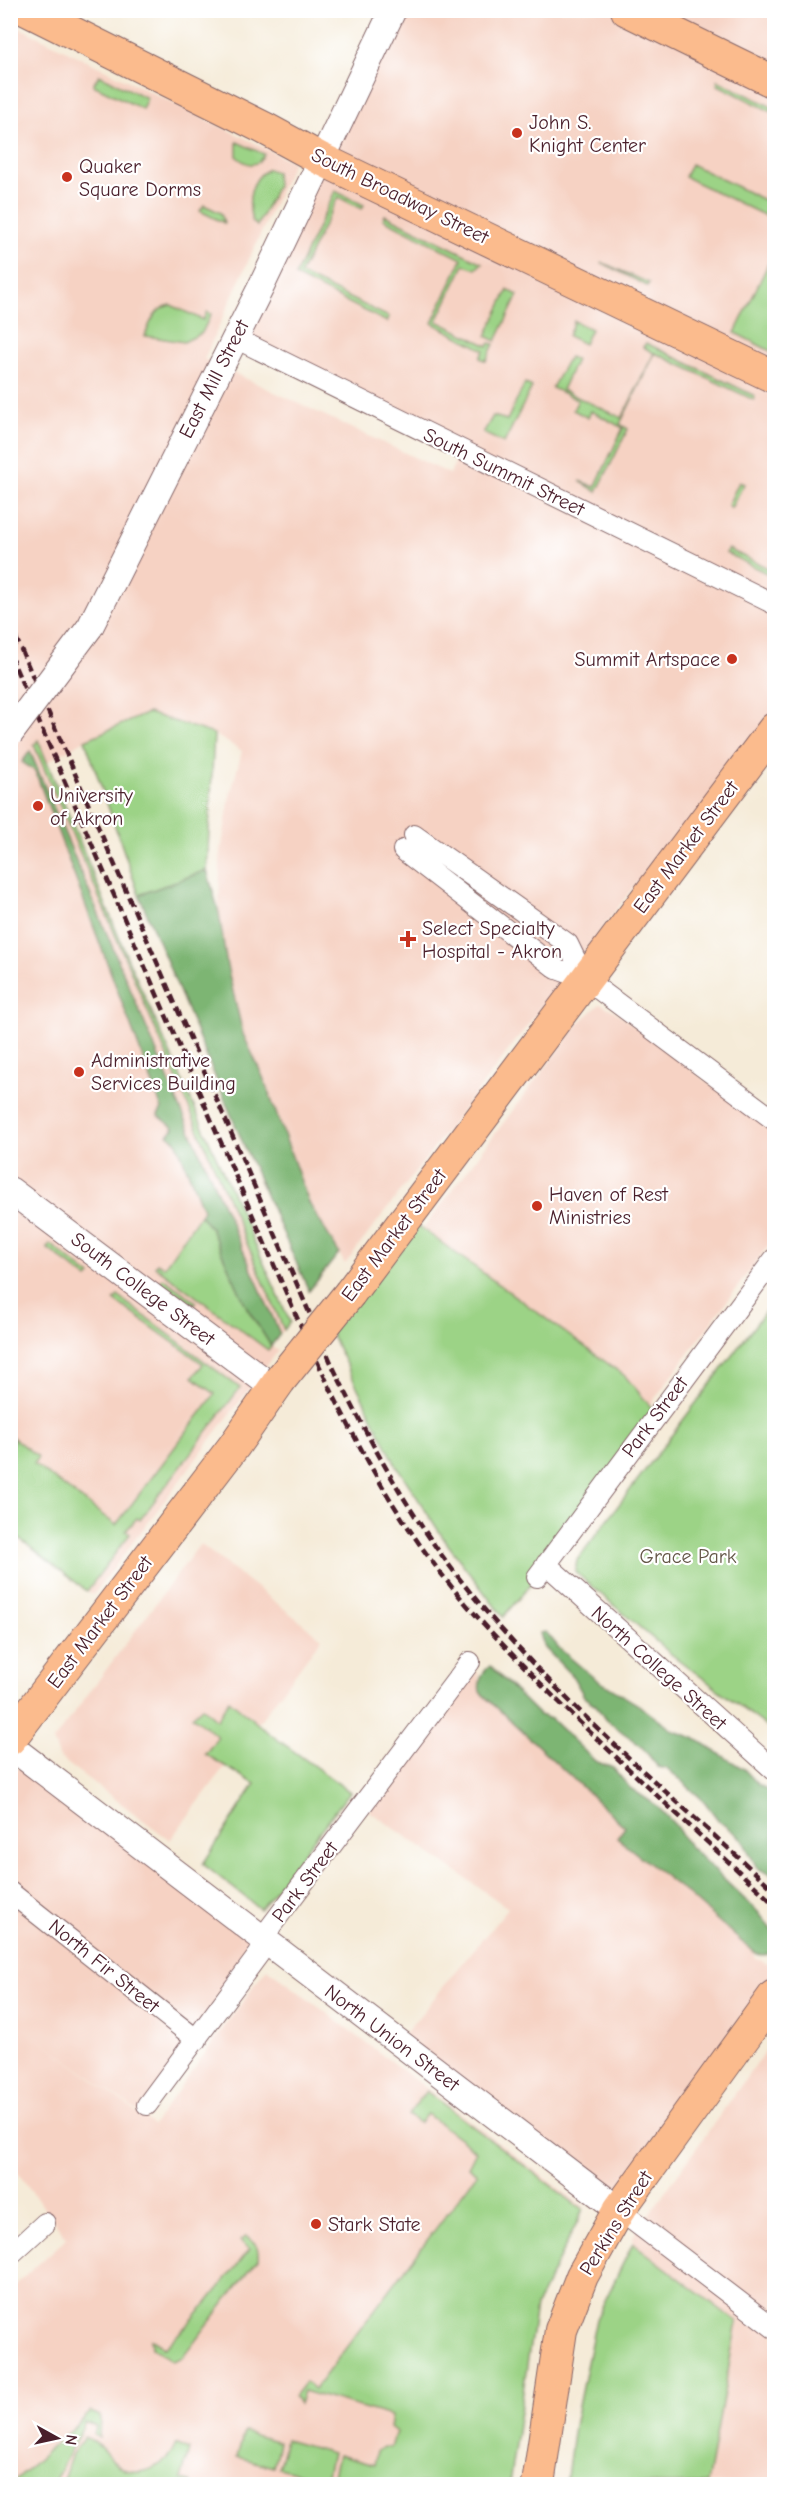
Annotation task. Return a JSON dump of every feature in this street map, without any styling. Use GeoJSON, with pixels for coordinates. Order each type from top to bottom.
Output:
{"type":"FeatureCollection","features":[{"type":"Feature","properties":{"kind":"main road","name":"South Broadway Street"},"geometry":{"type":"LineString","coordinates":[[27,10],[264,128],[321,159],[774,377]]}},
{"type":"Feature","properties":{"kind":"main road"},"geometry":{"type":"LineString","coordinates":[[627,10],[774,82]]}},
{"type":"Feature","properties":{"kind":"main road","name":"East Market Street"},"geometry":{"type":"LineString","coordinates":[[10,1739],[234,1446],[277,1384],[350,1293],[774,729]]}},
{"type":"Feature","properties":{"kind":"main road","name":"Perkins Street"},"geometry":{"type":"LineString","coordinates":[[538,2484],[561,2330],[582,2276],[619,2210],[774,1996]]}},
{"type":"Feature","properties":{"kind":"street","name":"East Mill Street"},"geometry":{"type":"LineString","coordinates":[[10,734],[90,627],[235,338],[393,10]]}},
{"type":"Feature","properties":{"kind":"street","name":"South Summit Street"},"geometry":{"type":"LineString","coordinates":[[235,338],[774,604]]}},
{"type":"Feature","properties":{"kind":"street"},"geometry":{"type":"LineString","coordinates":[[409,843],[557,969],[585,979],[774,1120]]}},
{"type":"Feature","properties":{"kind":"street","name":"South College Street"},"geometry":{"type":"LineString","coordinates":[[10,1190],[277,1384]]}},
{"type":"Feature","properties":{"kind":"street","name":"Park Street"},"geometry":{"type":"LineString","coordinates":[[541,1571],[774,1259]]}},
{"type":"Feature","properties":{"kind":"street","name":"North College Street"},"geometry":{"type":"LineString","coordinates":[[541,1571],[774,1770]]}},
{"type":"Feature","properties":{"kind":"street","name":"Park Street"},"geometry":{"type":"LineString","coordinates":[[147,2105],[259,1954],[271,1926],[470,1662]]}},
{"type":"Feature","properties":{"kind":"street","name":"North Union Street"},"geometry":{"type":"LineString","coordinates":[[10,1746],[774,2328]]}},
{"type":"Feature","properties":{"kind":"street","name":"North Fir Street"},"geometry":{"type":"LineString","coordinates":[[10,1892],[197,2040]]}},
{"type":"Feature","properties":{"kind":"street"},"geometry":{"type":"LineString","coordinates":[[10,2255],[45,2223]]}},
{"type":"Feature","properties":{"kind":"shaded area"},"geometry":{"type":"Polygon","coordinates":[[[393,11],[627,11],[774,82],[774,377],[321,159],[393,11]]]}},
{"type":"Feature","properties":{"kind":"shaded area"},"geometry":{"type":"Polygon","coordinates":[[[662,11],[774,11],[774,66],[662,11]]]}},
{"type":"Feature","properties":{"kind":"shaded area"},"geometry":{"type":"Polygon","coordinates":[[[10,23],[293,162],[204,359],[450,474],[458,456],[774,609],[774,720],[678,851],[665,846],[345,1264],[309,1203],[263,1077],[243,1034],[227,966],[219,913],[220,857],[230,796],[242,751],[207,730],[85,740],[47,762],[128,959],[290,1322],[271,1346],[278,1351],[93,1595],[11,1532],[10,1446],[13,1442],[10,1440],[10,23]]]}},
{"type":"Feature","properties":{"kind":"shaded area"},"geometry":{"type":"Polygon","coordinates":[[[322,163],[774,380],[774,602],[236,338],[322,163]]]}},
{"type":"Feature","properties":{"kind":"shaded area"},"geometry":{"type":"Polygon","coordinates":[[[600,1004],[613,1010],[774,1133],[774,1238],[650,1405],[625,1376],[423,1229],[579,1023],[600,1004]]]}},
{"type":"Feature","properties":{"kind":"shaded area"},"geometry":{"type":"Polygon","coordinates":[[[200,1544],[322,1638],[170,1840],[60,1758],[53,1741],[200,1544]]]}},
{"type":"Feature","properties":{"kind":"shaded area"},"geometry":{"type":"Polygon","coordinates":[[[478,1671],[480,1692],[625,1828],[617,1838],[690,1896],[752,1951],[756,1958],[774,1968],[774,1982],[620,2202],[403,2036],[508,1908],[365,1808],[478,1671]]]}},
{"type":"Feature","properties":{"kind":"shaded area","name":"Stark State"},"geometry":{"type":"Polygon","coordinates":[[[31,1768],[260,1943],[147,2119],[20,2025],[153,2125],[267,1968],[584,2207],[536,2306],[509,2484],[11,2484],[11,2289],[67,2238],[17,2172],[11,2169],[10,1774],[17,1769],[31,1768]]]}},
{"type":"Feature","properties":{"kind":"shaded area"},"geometry":{"type":"Polygon","coordinates":[[[774,2039],[774,2484],[707,2484],[737,2322],[633,2243],[633,2237],[774,2039]]]}},
{"type":"Feature","properties":{"kind":"green space"},"geometry":{"type":"Polygon","coordinates":[[[99,75],[147,98],[142,109],[93,85],[99,75]]]}},
{"type":"Feature","properties":{"kind":"green space"},"geometry":{"type":"Polygon","coordinates":[[[717,80],[774,108],[774,113],[718,85],[717,80]]]}},
{"type":"Feature","properties":{"kind":"green space"},"geometry":{"type":"Polygon","coordinates":[[[237,142],[264,154],[258,162],[252,164],[245,162],[237,157],[237,142]]]}},
{"type":"Feature","properties":{"kind":"green space"},"geometry":{"type":"Polygon","coordinates":[[[691,164],[768,202],[774,192],[774,220],[685,177],[691,164]]]}},
{"type":"Feature","properties":{"kind":"green space"},"geometry":{"type":"Polygon","coordinates":[[[268,169],[276,172],[277,186],[257,226],[250,214],[251,192],[257,179],[268,169]]]}},
{"type":"Feature","properties":{"kind":"green space"},"geometry":{"type":"Polygon","coordinates":[[[335,191],[364,205],[362,209],[338,197],[300,274],[389,317],[387,322],[295,276],[335,191]]]}},
{"type":"Feature","properties":{"kind":"green space"},"geometry":{"type":"Polygon","coordinates":[[[204,205],[221,213],[224,223],[200,211],[204,205]]]}},
{"type":"Feature","properties":{"kind":"green space"},"geometry":{"type":"Polygon","coordinates":[[[385,215],[482,263],[476,269],[464,265],[437,321],[488,346],[490,343],[494,344],[486,361],[480,358],[484,350],[432,323],[462,259],[383,219],[385,215]]]}},
{"type":"Feature","properties":{"kind":"green space"},"geometry":{"type":"Polygon","coordinates":[[[774,252],[774,353],[735,333],[774,252]]]}},
{"type":"Feature","properties":{"kind":"green space"},"geometry":{"type":"Polygon","coordinates":[[[601,262],[649,283],[647,286],[601,262]]]}},
{"type":"Feature","properties":{"kind":"green space"},"geometry":{"type":"Polygon","coordinates":[[[508,290],[518,295],[496,341],[486,336],[508,290]]]}},
{"type":"Feature","properties":{"kind":"green space"},"geometry":{"type":"Polygon","coordinates":[[[171,305],[203,320],[207,312],[211,314],[202,333],[184,342],[145,336],[151,321],[158,312],[171,305]]]}},
{"type":"Feature","properties":{"kind":"green space"},"geometry":{"type":"Polygon","coordinates":[[[574,321],[591,329],[584,344],[568,336],[574,321]]]}},
{"type":"Feature","properties":{"kind":"green space"},"geometry":{"type":"Polygon","coordinates":[[[646,343],[755,396],[754,400],[655,353],[620,424],[628,429],[597,492],[580,481],[595,487],[623,428],[591,411],[588,418],[573,410],[578,400],[552,388],[569,357],[576,360],[562,390],[622,418],[654,353],[643,347],[646,343]]]}},
{"type":"Feature","properties":{"kind":"green space"},"geometry":{"type":"Polygon","coordinates":[[[525,383],[532,387],[504,443],[483,433],[493,416],[507,420],[525,383]]]}},
{"type":"Feature","properties":{"kind":"green space"},"geometry":{"type":"Polygon","coordinates":[[[739,482],[744,484],[731,508],[728,505],[739,482]]]}},
{"type":"Feature","properties":{"kind":"green space"},"geometry":{"type":"Polygon","coordinates":[[[728,549],[774,571],[774,577],[726,553],[728,549]]]}},
{"type":"Feature","properties":{"kind":"green space"},"geometry":{"type":"Polygon","coordinates":[[[148,713],[214,734],[207,870],[139,895],[85,740],[148,713]]]}},
{"type":"Feature","properties":{"kind":"green space"},"geometry":{"type":"Polygon","coordinates":[[[38,740],[128,959],[290,1322],[284,1330],[34,745],[38,740]]]}},
{"type":"Feature","properties":{"kind":"green space"},"geometry":{"type":"Polygon","coordinates":[[[30,751],[179,1105],[280,1334],[271,1346],[247,1308],[211,1229],[200,1215],[203,1210],[176,1141],[168,1135],[174,1128],[158,1115],[162,1109],[35,771],[22,762],[30,751]]]}},
{"type":"Feature","properties":{"kind":"green space"},"geometry":{"type":"Polygon","coordinates":[[[207,870],[219,913],[227,966],[243,1034],[263,1077],[309,1203],[339,1253],[309,1291],[245,1148],[139,895],[207,870]]]}},
{"type":"Feature","properties":{"kind":"green space"},"geometry":{"type":"Polygon","coordinates":[[[200,1215],[211,1229],[247,1308],[271,1346],[268,1350],[155,1266],[157,1263],[164,1267],[200,1215]]]}},
{"type":"Feature","properties":{"kind":"green space"},"geometry":{"type":"Polygon","coordinates":[[[406,1217],[625,1376],[657,1414],[537,1577],[503,1617],[446,1542],[396,1465],[326,1324],[406,1217]]]}},
{"type":"Feature","properties":{"kind":"green space"},"geometry":{"type":"Polygon","coordinates":[[[50,1244],[91,1276],[88,1279],[47,1248],[50,1244]]]}},
{"type":"Feature","properties":{"kind":"green space"},"geometry":{"type":"Polygon","coordinates":[[[163,1278],[196,1302],[194,1305],[160,1282],[163,1278]]]}},
{"type":"Feature","properties":{"kind":"green space"},"geometry":{"type":"Polygon","coordinates":[[[118,1296],[240,1388],[140,1520],[137,1518],[126,1531],[130,1534],[87,1591],[11,1532],[10,1446],[13,1442],[11,1436],[38,1457],[34,1464],[116,1525],[215,1394],[193,1377],[203,1364],[114,1300],[118,1296]]]}},
{"type":"Feature","properties":{"kind":"green space","name":"Grace Park"},"geometry":{"type":"Polygon","coordinates":[[[774,1300],[774,1732],[671,1654],[575,1572],[577,1560],[774,1300]]]}},
{"type":"Feature","properties":{"kind":"green space"},"geometry":{"type":"Polygon","coordinates":[[[546,1632],[560,1649],[594,1678],[637,1704],[674,1731],[694,1738],[744,1769],[759,1785],[774,1793],[774,1876],[757,1868],[742,1839],[719,1821],[704,1801],[668,1769],[658,1767],[642,1747],[604,1718],[596,1705],[585,1698],[573,1677],[544,1647],[540,1633],[546,1632]]]}},
{"type":"Feature","properties":{"kind":"green space"},"geometry":{"type":"Polygon","coordinates":[[[490,1666],[539,1715],[551,1719],[595,1761],[613,1768],[630,1788],[656,1805],[676,1826],[688,1845],[758,1912],[774,1933],[774,1951],[763,1955],[752,1951],[690,1896],[617,1838],[625,1827],[480,1692],[481,1678],[490,1666]]]}},
{"type":"Feature","properties":{"kind":"green space"},"geometry":{"type":"Polygon","coordinates":[[[229,1700],[270,1734],[350,1792],[260,1909],[203,1864],[255,1784],[205,1754],[218,1737],[192,1716],[202,1707],[217,1720],[229,1700]]]}},
{"type":"Feature","properties":{"kind":"green space"},"geometry":{"type":"Polygon","coordinates":[[[426,2091],[583,2210],[536,2306],[509,2484],[331,2484],[338,2455],[374,2465],[377,2451],[384,2447],[391,2448],[396,2432],[390,2427],[392,2416],[303,2391],[299,2404],[294,2396],[305,2382],[315,2389],[477,2174],[468,2167],[476,2151],[427,2114],[419,2123],[408,2115],[426,2091]]]}},
{"type":"Feature","properties":{"kind":"green space"},"geometry":{"type":"Polygon","coordinates":[[[246,2237],[256,2246],[258,2259],[183,2357],[173,2361],[152,2347],[151,2339],[165,2348],[204,2307],[250,2249],[240,2241],[246,2237]]]}},
{"type":"Feature","properties":{"kind":"green space"},"geometry":{"type":"Polygon","coordinates":[[[633,2243],[737,2322],[707,2484],[566,2484],[574,2426],[596,2319],[633,2243]]]}},
{"type":"Feature","properties":{"kind":"green space"},"geometry":{"type":"Polygon","coordinates":[[[91,2412],[100,2416],[99,2438],[94,2434],[96,2427],[85,2422],[53,2484],[11,2484],[91,2412]]]}},
{"type":"Feature","properties":{"kind":"green space"},"geometry":{"type":"Polygon","coordinates":[[[244,2432],[279,2442],[273,2467],[237,2457],[244,2432]]]}},
{"type":"Feature","properties":{"kind":"green space"},"geometry":{"type":"Polygon","coordinates":[[[84,2437],[101,2447],[122,2468],[131,2472],[142,2472],[159,2465],[168,2458],[176,2444],[189,2450],[181,2480],[191,2482],[191,2484],[78,2484],[63,2480],[72,2454],[84,2437]]]}},
{"type":"Feature","properties":{"kind":"green space"},"geometry":{"type":"Polygon","coordinates":[[[286,2440],[332,2453],[326,2480],[278,2468],[286,2440]]]}},
{"type":"Feature","properties":{"kind":"railway"},"geometry":{"type":"LineString","coordinates":[[10,624],[332,1365],[402,1495],[452,1569],[525,1655],[648,1776],[774,1890]]}},
{"type":"Feature","properties":{"kind":"railway"},"geometry":{"type":"LineString","coordinates":[[10,655],[294,1311],[357,1442],[393,1504],[448,1582],[508,1650],[610,1751],[774,1904]]}},
{"type":"Feature","properties":{"kind":"place","name":"John S. Knight Center"},"geometry":{"type":"Point","coordinates":[517,133]}},
{"type":"Feature","properties":{"kind":"place","name":"Quaker Square Dorms"},"geometry":{"type":"Point","coordinates":[67,177]}},
{"type":"Feature","properties":{"kind":"place","name":"Summit Artspace"},"geometry":{"type":"Point","coordinates":[732,659]}},
{"type":"Feature","properties":{"kind":"place","name":"University of Akron"},"geometry":{"type":"Point","coordinates":[38,806]}},
{"type":"Feature","properties":{"kind":"place","name":"Select Specialty Hospital - Akron"},"geometry":{"type":"Point","coordinates":[408,939]}},
{"type":"Feature","properties":{"kind":"place","name":"Administrative Services Building"},"geometry":{"type":"Point","coordinates":[79,1072]}},
{"type":"Feature","properties":{"kind":"place","name":"Haven of Rest Ministries"},"geometry":{"type":"Point","coordinates":[537,1206]}},
{"type":"Feature","properties":{"kind":"place","name":"Stark State"},"geometry":{"type":"Point","coordinates":[316,2224]}}]}
